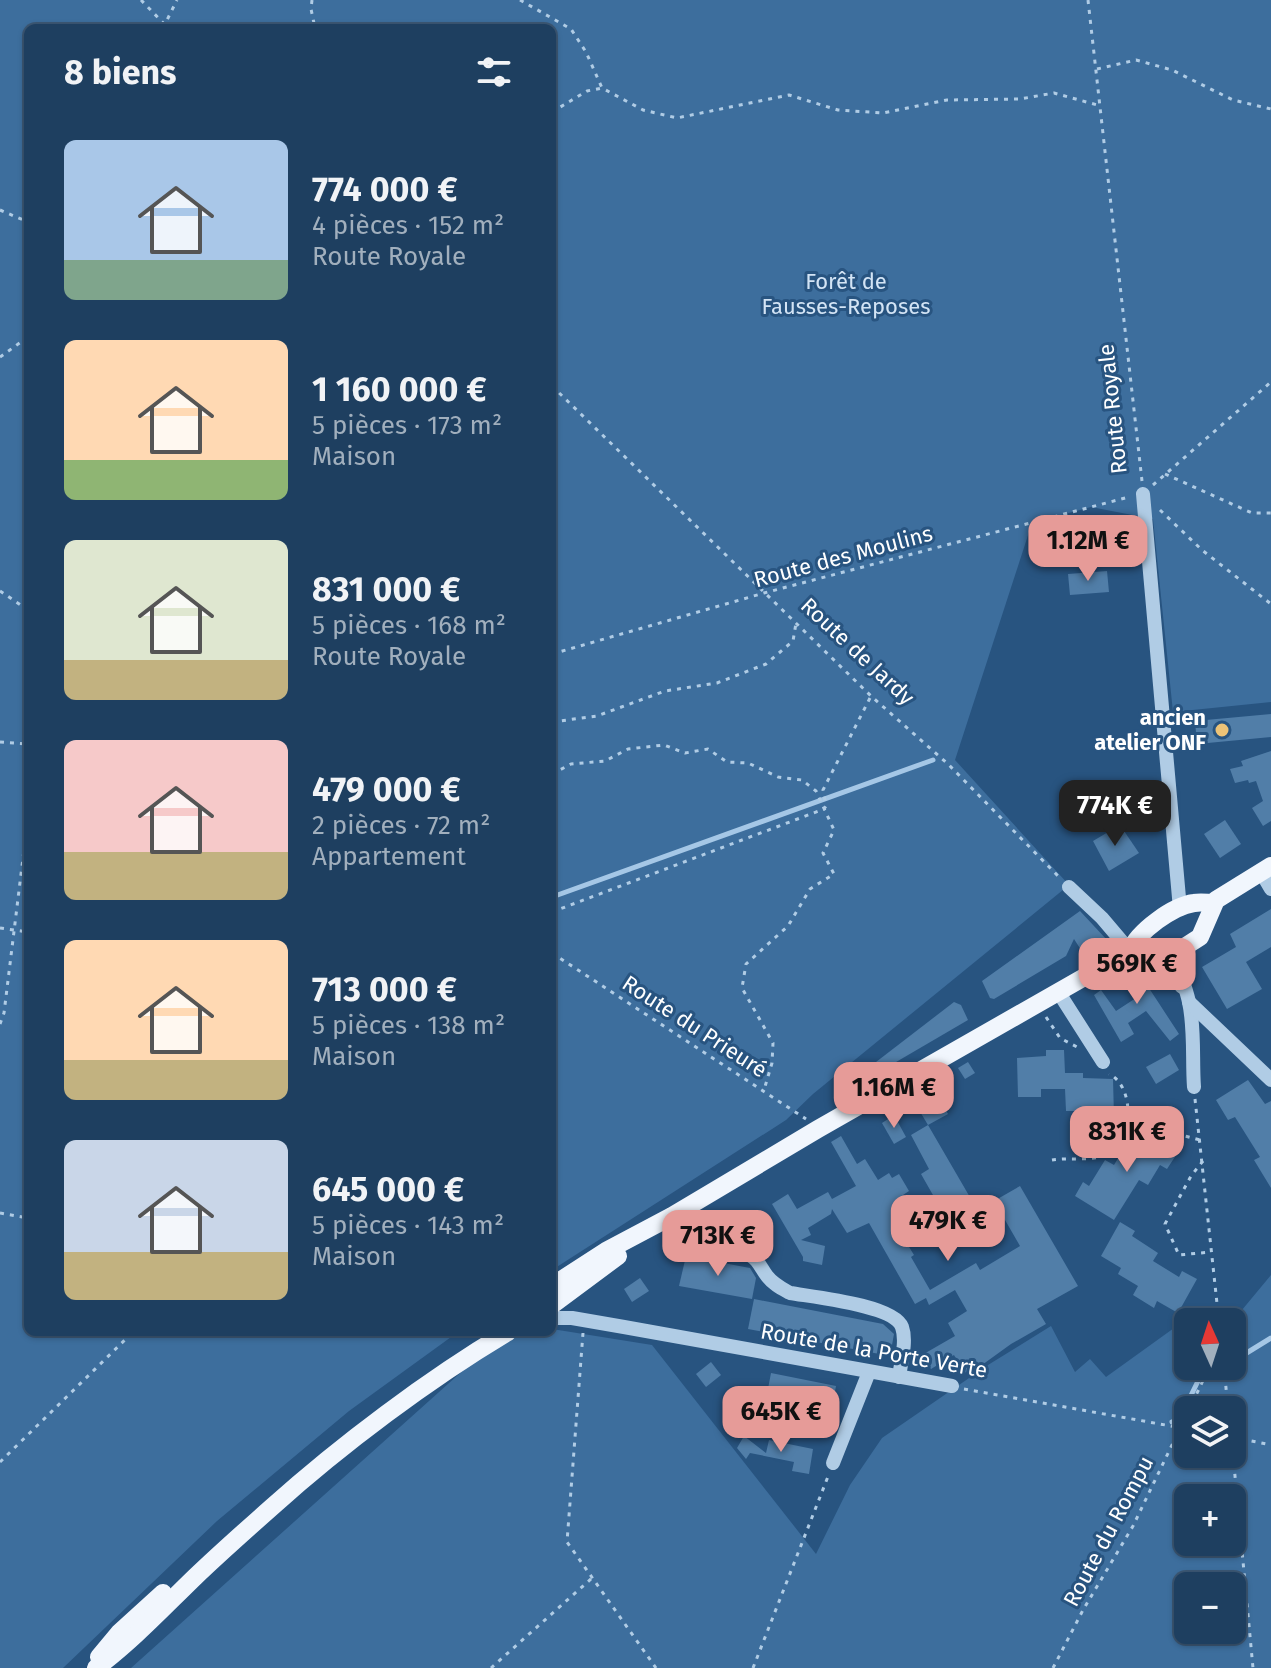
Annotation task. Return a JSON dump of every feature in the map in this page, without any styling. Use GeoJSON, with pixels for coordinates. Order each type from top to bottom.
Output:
{"type":"FeatureCollection","features":[{"type":"Feature","properties":{"kind":"main road"},"geometry":{"type":"LineString","coordinates":[[556,1283],[606,1251],[672,1216],[1130,951],[1140,932],[1194,903],[1214,903],[1266,869]]}},
{"type":"Feature","properties":{"kind":"main road"},"geometry":{"type":"LineString","coordinates":[[1130,951],[1172,955],[1200,937],[1214,903]]}},
{"type":"Feature","properties":{"kind":"main road"},"geometry":{"type":"LineString","coordinates":[[556,1302],[672,1216]]}},
{"type":"Feature","properties":{"kind":"main road"},"geometry":{"type":"LineString","coordinates":[[89,1668],[119,1633],[292,1477],[480,1336]]}},
{"type":"Feature","properties":{"kind":"main road"},"geometry":{"type":"LineString","coordinates":[[96,1668],[127,1645],[240,1536],[330,1459],[388,1414],[502,1336]]}},
{"type":"Feature","properties":{"kind":"street","name":"Route Royale"},"geometry":{"type":"LineString","coordinates":[[1143,494],[1180,909]]}},
{"type":"Feature","properties":{"kind":"street"},"geometry":{"type":"LineString","coordinates":[[1266,869],[1271,889]]}},
{"type":"Feature","properties":{"kind":"street"},"geometry":{"type":"LineString","coordinates":[[1069,887],[1102,918],[1130,951]]}},
{"type":"Feature","properties":{"kind":"street"},"geometry":{"type":"LineString","coordinates":[[1186,946],[1179,962],[1189,1002],[1194,1087]]}},
{"type":"Feature","properties":{"kind":"street"},"geometry":{"type":"LineString","coordinates":[[1149,952],[1183,987]]}},
{"type":"Feature","properties":{"kind":"street"},"geometry":{"type":"LineString","coordinates":[[1059,993],[1101,1066]]}},
{"type":"Feature","properties":{"kind":"street"},"geometry":{"type":"LineString","coordinates":[[1189,1002],[1271,1080]]}},
{"type":"Feature","properties":{"kind":"street"},"geometry":{"type":"LineString","coordinates":[[689,1243],[748,1254],[756,1258],[776,1286],[790,1293],[884,1311],[898,1319],[904,1335],[899,1377]]}},
{"type":"Feature","properties":{"kind":"street","name":"Route de la Porte Verte"},"geometry":{"type":"LineString","coordinates":[[556,1318],[572,1318],[952,1386]]}},
{"type":"Feature","properties":{"kind":"street"},"geometry":{"type":"LineString","coordinates":[[833,1463],[869,1372]]}},
{"type":"Feature","properties":{"kind":"path"},"geometry":{"type":"LineString","coordinates":[[141,0],[162,24]]}},
{"type":"Feature","properties":{"kind":"path"},"geometry":{"type":"LineString","coordinates":[[166,24],[177,0]]}},
{"type":"Feature","properties":{"kind":"path"},"geometry":{"type":"LineString","coordinates":[[312,0],[314,24]]}},
{"type":"Feature","properties":{"kind":"path"},"geometry":{"type":"LineString","coordinates":[[520,0],[571,29],[586,52],[602,88],[643,110],[677,118],[789,95],[838,110],[883,113],[947,100],[1020,99],[1054,93],[1101,106]]}},
{"type":"Feature","properties":{"kind":"path","name":"Route Royale"},"geometry":{"type":"LineString","coordinates":[[1088,0],[1143,494]]}},
{"type":"Feature","properties":{"kind":"path"},"geometry":{"type":"LineString","coordinates":[[1096,69],[1136,60],[1172,70],[1233,100],[1271,109]]}},
{"type":"Feature","properties":{"kind":"path"},"geometry":{"type":"LineString","coordinates":[[556,110],[587,91],[602,88]]}},
{"type":"Feature","properties":{"kind":"path"},"geometry":{"type":"LineString","coordinates":[[0,210],[24,220]]}},
{"type":"Feature","properties":{"kind":"path"},"geometry":{"type":"LineString","coordinates":[[0,357],[24,340]]}},
{"type":"Feature","properties":{"kind":"path"},"geometry":{"type":"LineString","coordinates":[[1271,382],[1143,494],[1202,550],[1271,604]]}},
{"type":"Feature","properties":{"kind":"path","name":"Route de Jardy"},"geometry":{"type":"LineString","coordinates":[[556,390],[871,696],[948,764],[1069,887]]}},
{"type":"Feature","properties":{"kind":"path"},"geometry":{"type":"LineString","coordinates":[[1165,474],[1252,513],[1271,513]]}},
{"type":"Feature","properties":{"kind":"path","name":"Route des Moulins"},"geometry":{"type":"LineString","coordinates":[[556,653],[764,593],[1143,494]]}},
{"type":"Feature","properties":{"kind":"path"},"geometry":{"type":"LineString","coordinates":[[0,591],[24,607]]}},
{"type":"Feature","properties":{"kind":"path"},"geometry":{"type":"LineString","coordinates":[[556,721],[597,716],[665,691],[717,683],[766,664],[793,641],[796,623]]}},
{"type":"Feature","properties":{"kind":"path"},"geometry":{"type":"LineString","coordinates":[[825,807],[824,792],[871,696]]}},
{"type":"Feature","properties":{"kind":"path"},"geometry":{"type":"LineString","coordinates":[[0,742],[24,744]]}},
{"type":"Feature","properties":{"kind":"path"},"geometry":{"type":"LineString","coordinates":[[556,772],[571,764],[605,761],[628,749],[664,745],[685,753],[708,749],[727,762],[748,763],[778,777],[802,780],[816,791],[834,830],[823,853],[834,874],[810,889],[788,926],[746,964],[742,988],[773,1043],[772,1063],[764,1090]]}},
{"type":"Feature","properties":{"kind":"path"},"geometry":{"type":"LineString","coordinates":[[556,910],[825,807]]}},
{"type":"Feature","properties":{"kind":"path"},"geometry":{"type":"LineString","coordinates":[[0,1024],[24,865]]}},
{"type":"Feature","properties":{"kind":"path"},"geometry":{"type":"LineString","coordinates":[[0,928],[24,931]]}},
{"type":"Feature","properties":{"kind":"path","name":"Route du Prieuré"},"geometry":{"type":"LineString","coordinates":[[556,956],[799,1113],[818,1129]]}},
{"type":"Feature","properties":{"kind":"path"},"geometry":{"type":"LineString","coordinates":[[1037,1004],[1060,1038],[1080,1048]]}},
{"type":"Feature","properties":{"kind":"path"},"geometry":{"type":"LineString","coordinates":[[1052,1160],[1094,1158],[1108,1154],[1119,1146],[1127,1125],[1125,1091],[1122,1083],[1101,1066]]}},
{"type":"Feature","properties":{"kind":"path"},"geometry":{"type":"LineString","coordinates":[[1194,1087],[1218,1308]]}},
{"type":"Feature","properties":{"kind":"path"},"geometry":{"type":"LineString","coordinates":[[1127,1125],[1151,1127],[1200,1140]]}},
{"type":"Feature","properties":{"kind":"path"},"geometry":{"type":"LineString","coordinates":[[1203,1161],[1191,1176],[1165,1224],[1179,1255],[1213,1252]]}},
{"type":"Feature","properties":{"kind":"path"},"geometry":{"type":"LineString","coordinates":[[0,1213],[24,1217]]}},
{"type":"Feature","properties":{"kind":"path"},"geometry":{"type":"LineString","coordinates":[[572,1318],[583,1334],[567,1542],[656,1668]]}},
{"type":"Feature","properties":{"kind":"path"},"geometry":{"type":"LineString","coordinates":[[0,1460],[129,1336]]}},
{"type":"Feature","properties":{"kind":"path","name":"Route de la Porte Verte"},"geometry":{"type":"LineString","coordinates":[[952,1386],[1174,1426]]}},
{"type":"Feature","properties":{"kind":"path","name":"Route du Rompu"},"geometry":{"type":"LineString","coordinates":[[1053,1668],[1133,1526],[1174,1438]]}},
{"type":"Feature","properties":{"kind":"path"},"geometry":{"type":"LineString","coordinates":[[1246,1440],[1271,1445]]}},
{"type":"Feature","properties":{"kind":"path"},"geometry":{"type":"LineString","coordinates":[[753,1668],[833,1463]]}},
{"type":"Feature","properties":{"kind":"path"},"geometry":{"type":"LineString","coordinates":[[1234,1468],[1253,1668]]}},
{"type":"Feature","properties":{"kind":"path"},"geometry":{"type":"LineString","coordinates":[[491,1668],[592,1578]]}},
{"type":"Feature","properties":{"kind":"green space","name":"Forêt de Fausses-Reposes"},"geometry":{"type":"Polygon","coordinates":[[[0,0],[1271,0],[1271,702],[1173,712],[1153,519],[1091,507],[1032,523],[955,760],[1069,885],[813,1094],[786,1120],[556,1267],[556,24],[24,24],[24,1336],[452,1336],[349,1411],[217,1521],[63,1668],[0,1668],[0,0]]]}},
{"type":"Feature","properties":{"kind":"green space"},"geometry":{"type":"Polygon","coordinates":[[[1271,1275],[1271,1668],[131,1668],[502,1336],[556,1336],[556,1330],[652,1345],[816,1554],[850,1485],[882,1438],[1051,1326],[1075,1372],[1090,1359],[1106,1377],[1174,1328],[1174,1380],[1246,1380],[1244,1308],[1271,1275]]]}},
{"type":"Feature","properties":{"kind":"building"},"geometry":{"type":"Polygon","coordinates":[[[1107,571],[1109,592],[1070,595],[1068,574],[1107,571]]]}},
{"type":"Feature","properties":{"kind":"building","name":"ancien atelier ONF"},"geometry":{"type":"Polygon","coordinates":[[[1271,714],[1271,737],[1197,744],[1195,721],[1271,714]]]}},
{"type":"Feature","properties":{"kind":"building"},"geometry":{"type":"Polygon","coordinates":[[[1271,751],[1271,821],[1263,826],[1252,808],[1263,801],[1256,781],[1235,783],[1230,769],[1243,766],[1241,761],[1271,751]]]}},
{"type":"Feature","properties":{"kind":"building"},"geometry":{"type":"Polygon","coordinates":[[[1225,820],[1241,844],[1220,858],[1204,834],[1225,820]]]}},
{"type":"Feature","properties":{"kind":"building"},"geometry":{"type":"Polygon","coordinates":[[[1120,825],[1139,853],[1109,871],[1093,841],[1120,825]]]}},
{"type":"Feature","properties":{"kind":"building"},"geometry":{"type":"Polygon","coordinates":[[[1271,909],[1271,947],[1246,962],[1262,989],[1227,1009],[1202,967],[1236,947],[1230,934],[1271,909]]]}},
{"type":"Feature","properties":{"kind":"building"},"geometry":{"type":"Polygon","coordinates":[[[1080,911],[1107,940],[1083,953],[1074,939],[1066,956],[994,999],[990,998],[982,981],[1080,911]]]}},
{"type":"Feature","properties":{"kind":"building"},"geometry":{"type":"Polygon","coordinates":[[[1137,964],[1145,964],[1156,976],[1145,982],[1179,1034],[1170,1041],[1146,1011],[1128,1023],[1134,1034],[1121,1042],[1094,995],[1101,990],[1116,1011],[1139,996],[1123,972],[1137,964]]]}},
{"type":"Feature","properties":{"kind":"building"},"geometry":{"type":"Polygon","coordinates":[[[954,1002],[961,1005],[968,1020],[867,1079],[863,1072],[954,1002]]]}},
{"type":"Feature","properties":{"kind":"building"},"geometry":{"type":"Polygon","coordinates":[[[1046,1050],[1064,1050],[1065,1073],[1083,1073],[1083,1078],[1113,1079],[1114,1117],[1094,1118],[1098,1111],[1066,1111],[1065,1089],[1041,1089],[1041,1097],[1018,1097],[1017,1058],[1046,1056],[1046,1050]]]}},
{"type":"Feature","properties":{"kind":"building"},"geometry":{"type":"Polygon","coordinates":[[[1170,1054],[1179,1070],[1156,1084],[1146,1067],[1170,1054]]]}},
{"type":"Feature","properties":{"kind":"building"},"geometry":{"type":"Polygon","coordinates":[[[968,1062],[975,1073],[965,1079],[958,1068],[968,1062]]]}},
{"type":"Feature","properties":{"kind":"building"},"geometry":{"type":"Polygon","coordinates":[[[1248,1080],[1265,1104],[1271,1101],[1271,1188],[1254,1160],[1260,1157],[1235,1117],[1228,1120],[1216,1100],[1248,1080]]]}},
{"type":"Feature","properties":{"kind":"building"},"geometry":{"type":"Polygon","coordinates":[[[937,1094],[948,1114],[928,1125],[916,1105],[937,1094]]]}},
{"type":"Feature","properties":{"kind":"building"},"geometry":{"type":"Polygon","coordinates":[[[894,1115],[906,1137],[894,1144],[882,1123],[894,1115]]]}},
{"type":"Feature","properties":{"kind":"building"},"geometry":{"type":"Polygon","coordinates":[[[928,1125],[971,1199],[957,1207],[966,1226],[954,1232],[921,1174],[929,1169],[911,1135],[928,1125]]]}},
{"type":"Feature","properties":{"kind":"building"},"geometry":{"type":"Polygon","coordinates":[[[1145,1129],[1180,1149],[1167,1169],[1160,1165],[1148,1185],[1139,1180],[1114,1220],[1075,1196],[1083,1182],[1089,1186],[1105,1160],[1114,1165],[1123,1150],[1129,1154],[1145,1129]]]}},
{"type":"Feature","properties":{"kind":"building"},"geometry":{"type":"Polygon","coordinates":[[[841,1136],[857,1164],[865,1159],[878,1180],[889,1173],[892,1178],[899,1174],[909,1191],[903,1195],[906,1201],[897,1206],[902,1213],[897,1216],[909,1234],[903,1237],[914,1255],[911,1257],[930,1290],[976,1263],[980,1270],[1020,1246],[994,1201],[1020,1186],[1078,1286],[1037,1309],[1046,1324],[975,1370],[964,1373],[954,1355],[931,1369],[922,1355],[955,1336],[948,1323],[967,1311],[955,1290],[929,1305],[926,1298],[915,1304],[869,1223],[847,1233],[832,1209],[831,1214],[808,1228],[811,1235],[801,1240],[825,1246],[822,1265],[803,1261],[772,1204],[788,1194],[797,1209],[828,1192],[832,1199],[856,1186],[831,1142],[841,1136]]]}},
{"type":"Feature","properties":{"kind":"building"},"geometry":{"type":"Polygon","coordinates":[[[1120,1222],[1135,1231],[1132,1236],[1158,1253],[1153,1261],[1179,1277],[1182,1271],[1197,1279],[1181,1308],[1174,1308],[1174,1311],[1157,1301],[1154,1308],[1133,1295],[1138,1286],[1118,1274],[1121,1268],[1101,1256],[1120,1222]]]}},
{"type":"Feature","properties":{"kind":"building"},"geometry":{"type":"Polygon","coordinates":[[[686,1256],[750,1268],[756,1278],[752,1299],[679,1286],[686,1256]]]}},
{"type":"Feature","properties":{"kind":"building"},"geometry":{"type":"Polygon","coordinates":[[[640,1278],[649,1291],[632,1302],[624,1289],[640,1278]]]}},
{"type":"Feature","properties":{"kind":"building"},"geometry":{"type":"Polygon","coordinates":[[[754,1299],[883,1324],[894,1334],[890,1356],[748,1329],[754,1299]]]}},
{"type":"Feature","properties":{"kind":"building"},"geometry":{"type":"Polygon","coordinates":[[[711,1362],[721,1375],[706,1387],[696,1374],[711,1362]]]}},
{"type":"Feature","properties":{"kind":"building"},"geometry":{"type":"Polygon","coordinates":[[[771,1373],[836,1386],[831,1413],[811,1409],[812,1405],[803,1401],[767,1394],[771,1373]]]}},
{"type":"Feature","properties":{"kind":"building"},"geometry":{"type":"Polygon","coordinates":[[[744,1436],[766,1453],[769,1440],[813,1449],[809,1474],[792,1471],[794,1462],[750,1453],[746,1459],[737,1448],[744,1436]]]}},
{"type":"Feature","properties":{"kind":"waterway"},"geometry":{"type":"LineString","coordinates":[[556,896],[933,760]]}},
{"type":"Feature","properties":{"kind":"waterway"},"geometry":{"type":"LineString","coordinates":[[1246,1353],[1271,1338]]}},
{"type":"Feature","properties":{"kind":"waterway"},"geometry":{"type":"LineString","coordinates":[[1172,1422],[1179,1420],[1199,1380]]}},
{"type":"Feature","properties":{"kind":"place","name":"ancien atelier ONF"},"geometry":{"type":"Point","coordinates":[1222,730]}}]}
